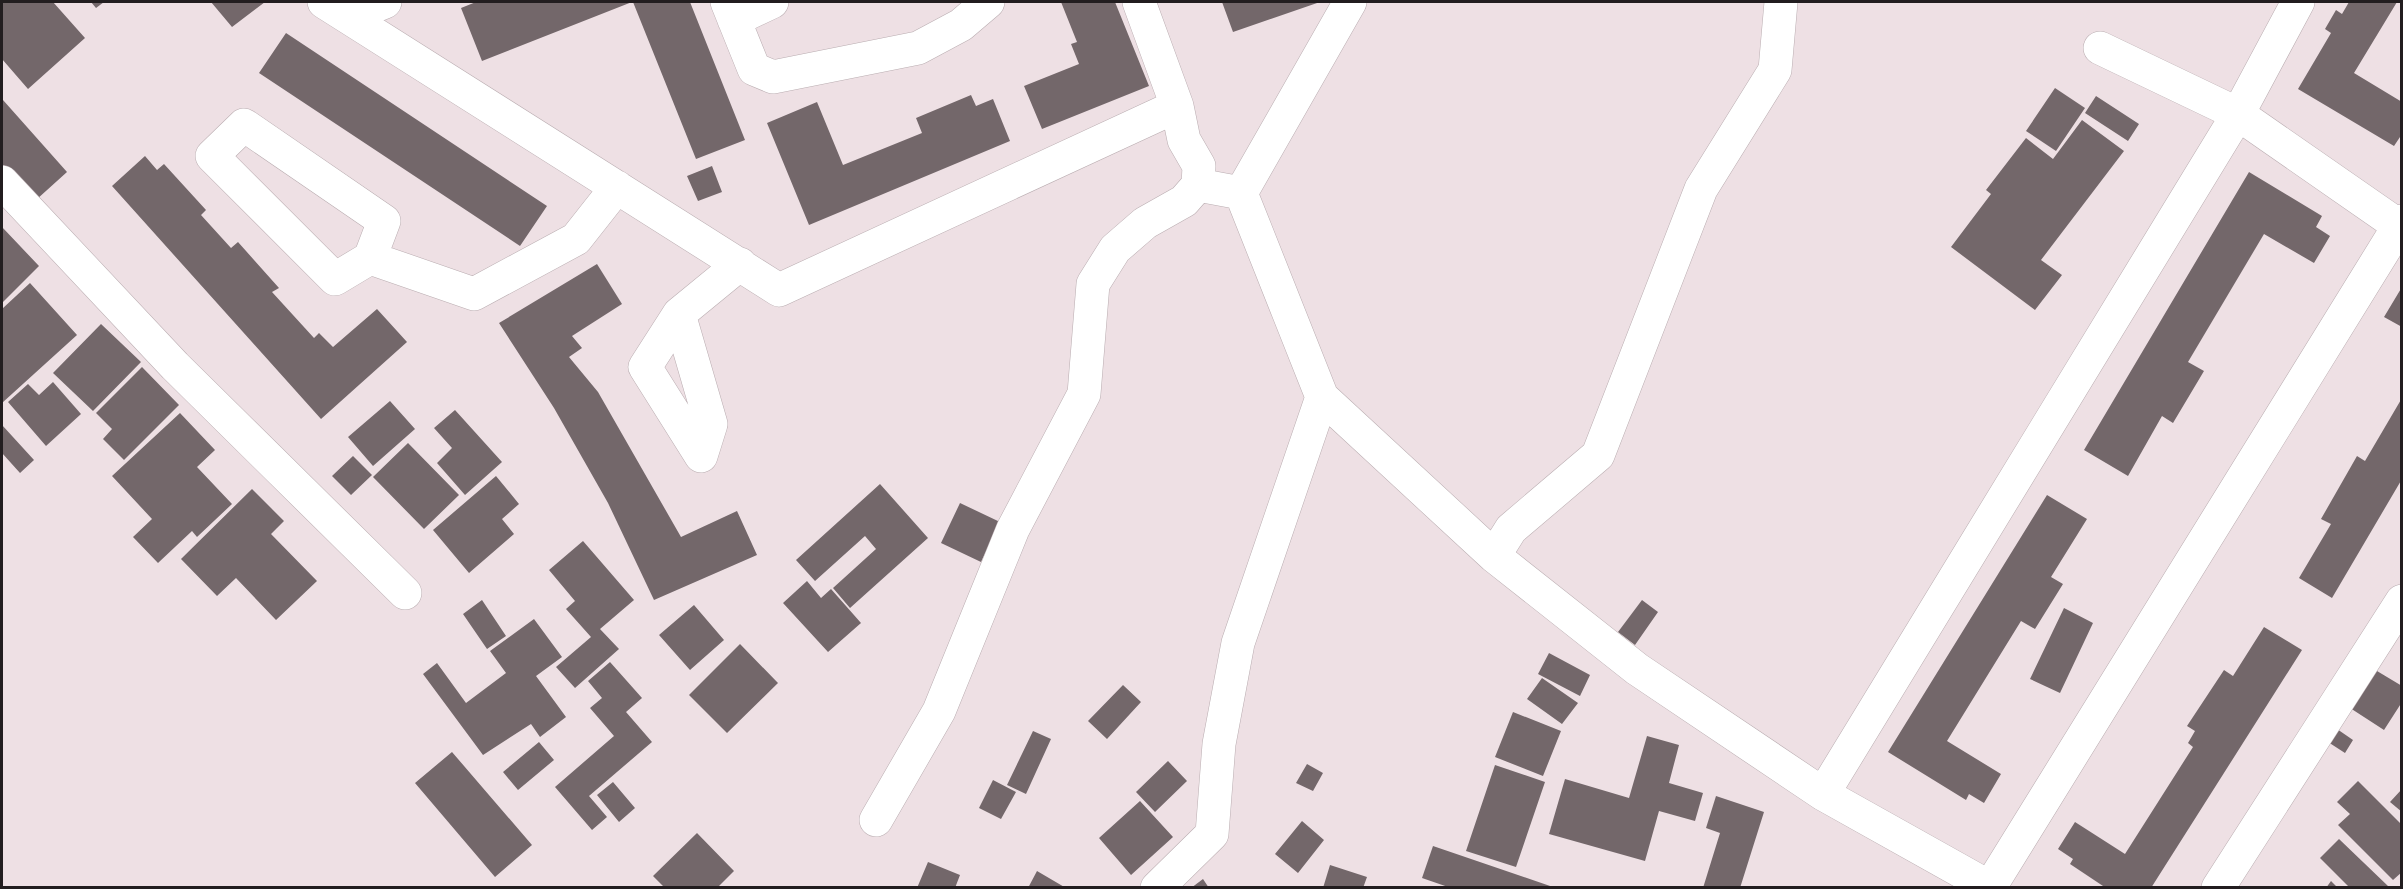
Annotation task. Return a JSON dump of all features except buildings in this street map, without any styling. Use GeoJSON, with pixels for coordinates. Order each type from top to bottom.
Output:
{"type":"FeatureCollection","features":[{"type":"Feature","properties":{"kind":"street"},"geometry":{"type":"LineString","coordinates":[[336,9],[386,2]]}},
{"type":"Feature","properties":{"kind":"street"},"geometry":{"type":"LineString","coordinates":[[772,2],[730,11],[754,69],[773,77],[918,48],[961,25],[988,2]]}},
{"type":"Feature","properties":{"kind":"street"},"geometry":{"type":"LineString","coordinates":[[876,820],[939,711],[1013,529],[1084,394],[1093,284],[1115,249],[1145,223],[1184,201],[1198,185],[1199,166],[1184,140],[1177,106],[1139,2]]}},
{"type":"Feature","properties":{"kind":"street"},"geometry":{"type":"LineString","coordinates":[[1241,193],[1350,2]]}},
{"type":"Feature","properties":{"kind":"street"},"geometry":{"type":"LineString","coordinates":[[1494,556],[1511,529],[1598,455],[1701,189],[1775,70],[1781,2]]}},
{"type":"Feature","properties":{"kind":"street"},"geometry":{"type":"LineString","coordinates":[[1823,794],[2238,114],[2298,2]]}},
{"type":"Feature","properties":{"kind":"street"},"geometry":{"type":"LineString","coordinates":[[336,9],[779,290],[1177,106]]}},
{"type":"Feature","properties":{"kind":"street"},"geometry":{"type":"LineString","coordinates":[[1241,193],[1322,397],[1494,556],[1637,669],[1823,794],[1991,887],[2400,225],[2238,114],[2100,48]]}},
{"type":"Feature","properties":{"kind":"street"},"geometry":{"type":"LineString","coordinates":[[244,125],[384,221],[370,258],[335,279],[212,156],[244,125]]}},
{"type":"Feature","properties":{"kind":"street"},"geometry":{"type":"LineString","coordinates":[[2,182],[175,366],[405,593]]}},
{"type":"Feature","properties":{"kind":"street"},"geometry":{"type":"LineString","coordinates":[[1198,185],[1241,193]]}},
{"type":"Feature","properties":{"kind":"street"},"geometry":{"type":"LineString","coordinates":[[370,258],[474,294],[576,238],[617,187]]}},
{"type":"Feature","properties":{"kind":"street"},"geometry":{"type":"LineString","coordinates":[[679,314],[740,264]]}},
{"type":"Feature","properties":{"kind":"street"},"geometry":{"type":"LineString","coordinates":[[1157,888],[1212,834],[1219,744],[1238,644],[1322,397]]}},
{"type":"Feature","properties":{"kind":"street"},"geometry":{"type":"LineString","coordinates":[[2218,888],[2402,601]]}}]}
